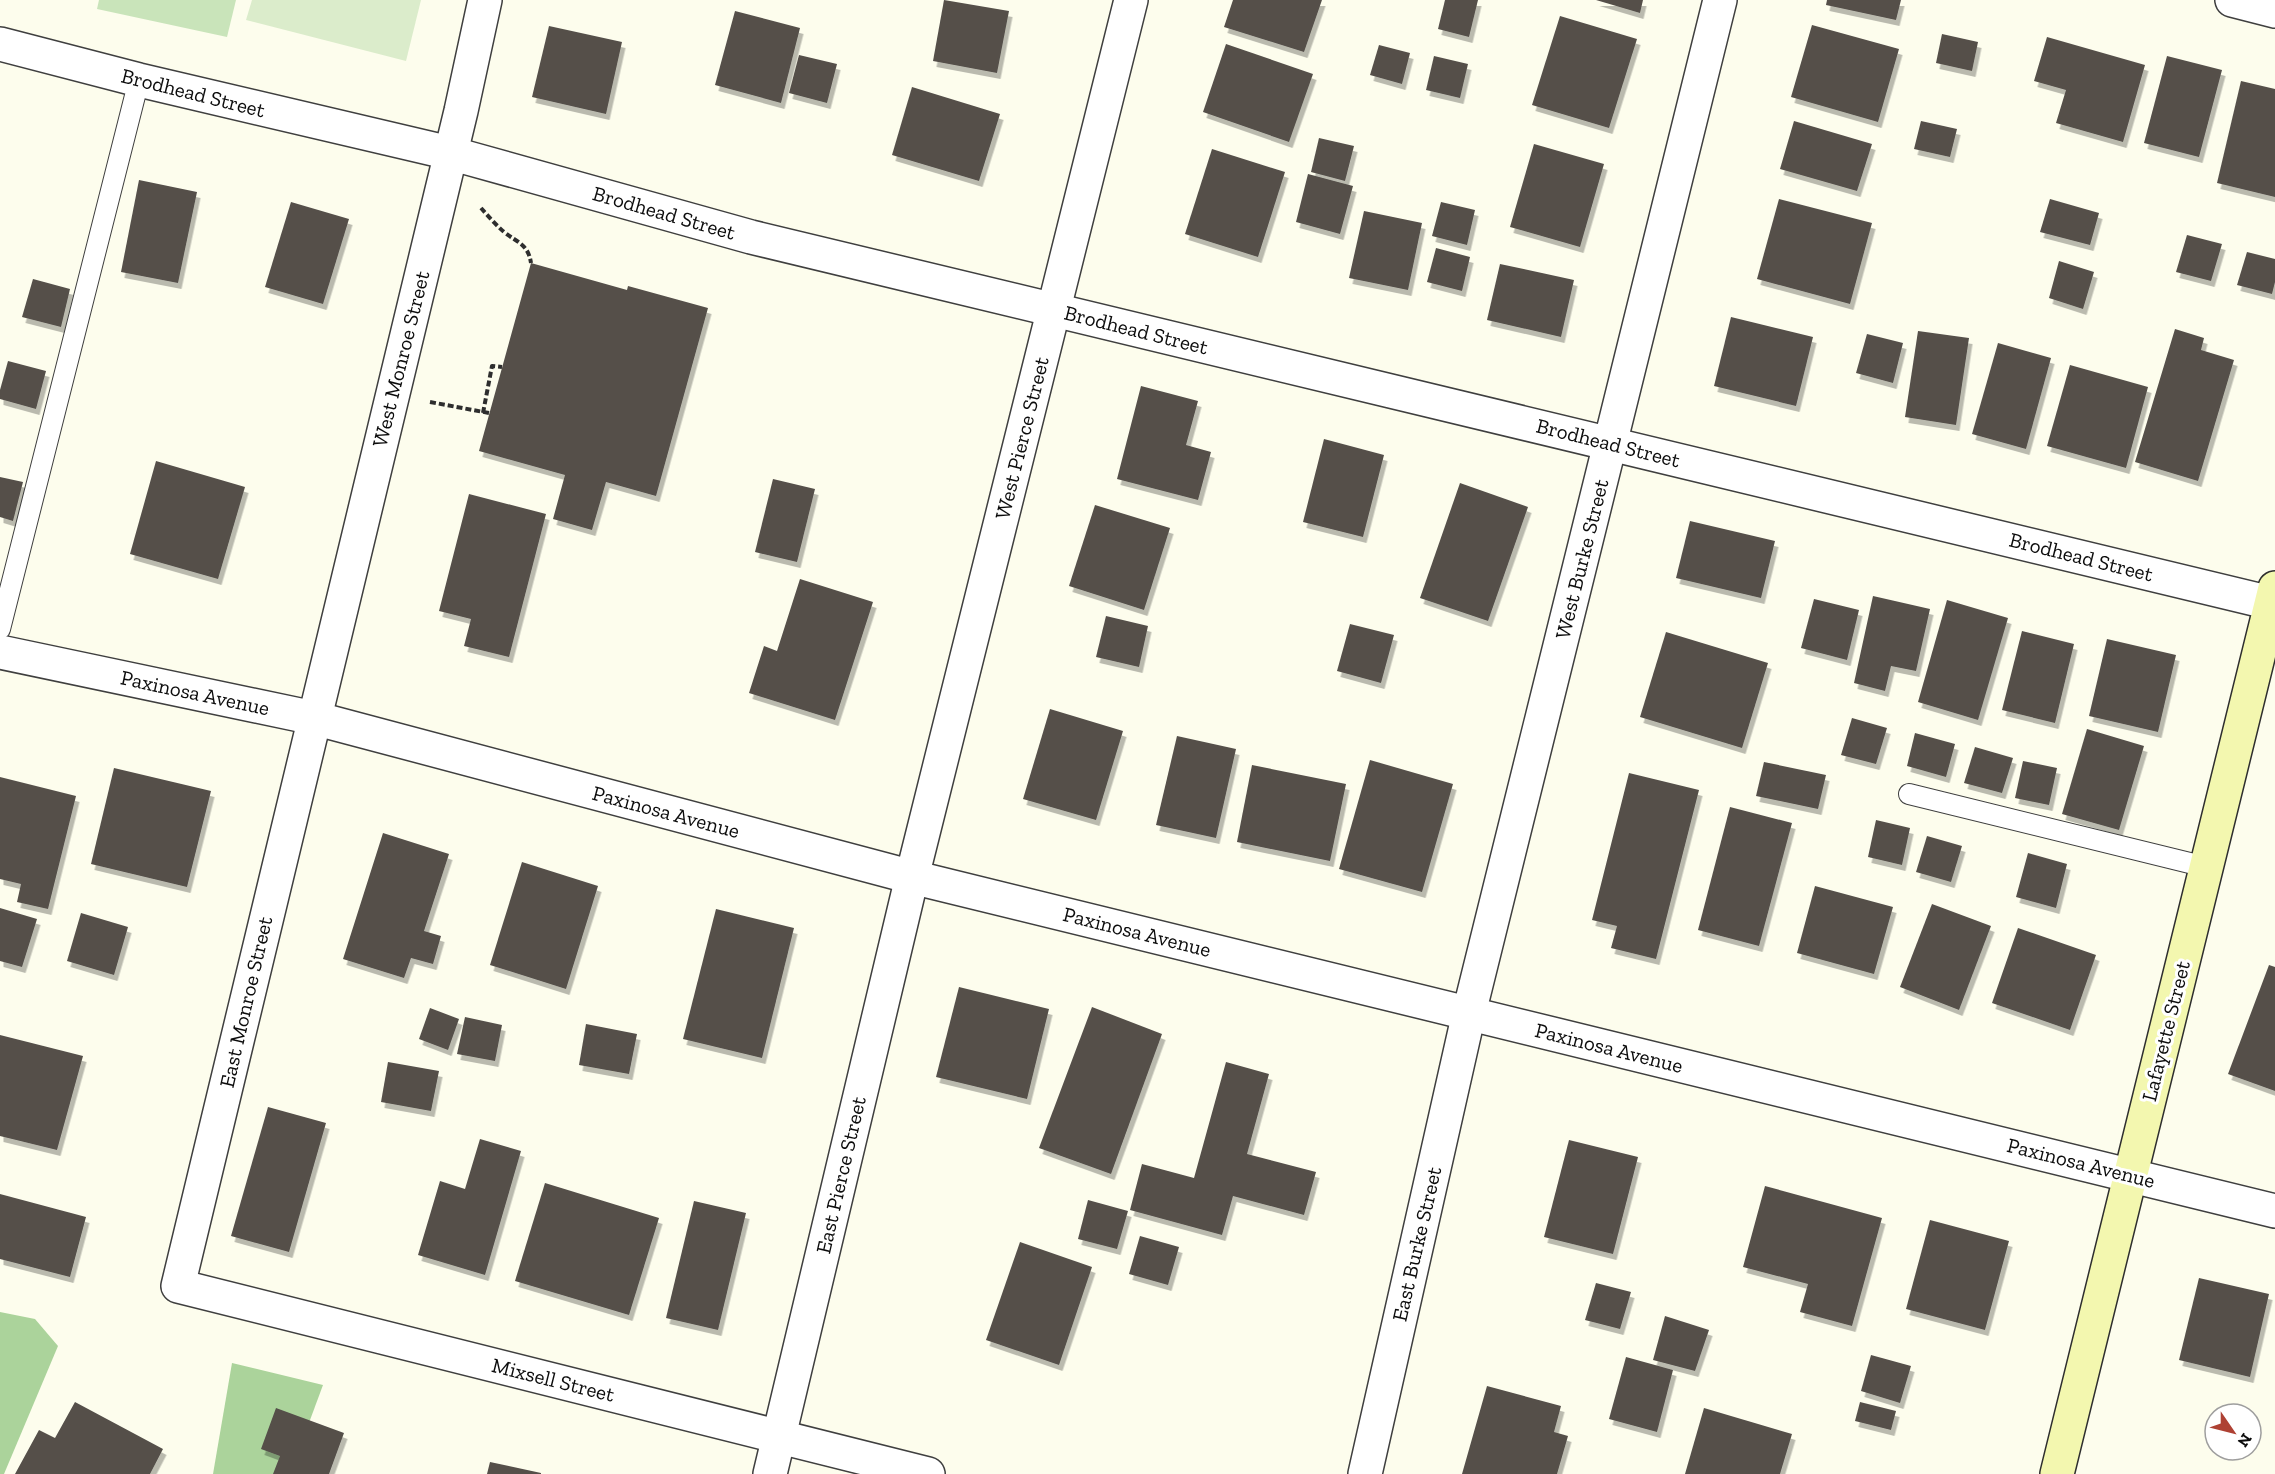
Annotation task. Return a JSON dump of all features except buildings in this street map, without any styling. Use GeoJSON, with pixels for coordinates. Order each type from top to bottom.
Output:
{"type":"FeatureCollection","features":[{"type":"Feature","properties":{"kind":"street","name":"West Monroe Street"},"geometry":{"type":"LineString","coordinates":[[314,718],[485,0]]}},
{"type":"Feature","properties":{"kind":"street","name":"West Pierce Street"},"geometry":{"type":"LineString","coordinates":[[912,877],[1131,0]]}},
{"type":"Feature","properties":{"kind":"street","name":"West Burke Street"},"geometry":{"type":"LineString","coordinates":[[1469,1013],[1720,0]]}},
{"type":"Feature","properties":{"kind":"street"},"geometry":{"type":"LineString","coordinates":[[2232,0],[2275,10]]}},
{"type":"Feature","properties":{"kind":"street","name":"Brodhead Street"},"geometry":{"type":"LineString","coordinates":[[0,44],[139,80],[450,153],[751,237],[1610,444],[2274,598]]}},
{"type":"Feature","properties":{"kind":"street","name":"Lafayette Street"},"geometry":{"type":"LineString","coordinates":[[2057,1474],[2274,598]]}},
{"type":"Feature","properties":{"kind":"street","name":"Paxinosa Avenue"},"geometry":{"type":"LineString","coordinates":[[0,652],[314,718],[912,877],[2275,1211]]}},
{"type":"Feature","properties":{"kind":"street","name":"East Monroe Street"},"geometry":{"type":"LineString","coordinates":[[178,1286],[314,718]]}},
{"type":"Feature","properties":{"kind":"street","name":"East Pierce Street"},"geometry":{"type":"LineString","coordinates":[[770,1474],[912,877]]}},
{"type":"Feature","properties":{"kind":"street","name":"East Burke Street"},"geometry":{"type":"LineString","coordinates":[[1365,1474],[1469,1013]]}},
{"type":"Feature","properties":{"kind":"street","name":"Mixsell Street"},"geometry":{"type":"LineString","coordinates":[[178,1286],[928,1474]]}},
{"type":"Feature","properties":{"kind":"lane"},"geometry":{"type":"LineString","coordinates":[[0,629],[139,80]]}},
{"type":"Feature","properties":{"kind":"lane"},"geometry":{"type":"LineString","coordinates":[[1909,794],[2206,867]]}},
{"type":"Feature","properties":{"kind":"path"},"geometry":{"type":"LineString","coordinates":[[481,208],[505,232],[530,252],[531,263]]}},
{"type":"Feature","properties":{"kind":"path"},"geometry":{"type":"LineString","coordinates":[[483,413],[492,366],[502,367]]}},
{"type":"Feature","properties":{"kind":"path"},"geometry":{"type":"LineString","coordinates":[[430,402],[489,413]]}},
{"type":"Feature","properties":{"kind":"green space"},"geometry":{"type":"Polygon","coordinates":[[[99,0],[236,0],[227,37],[97,9],[99,0]]]}},
{"type":"Feature","properties":{"kind":"green space"},"geometry":{"type":"Polygon","coordinates":[[[252,0],[421,0],[406,61],[246,20],[252,0]]]}},
{"type":"Feature","properties":{"kind":"green space"},"geometry":{"type":"Polygon","coordinates":[[[0,1312],[35,1319],[58,1346],[4,1474],[0,1474],[0,1312]]]}},
{"type":"Feature","properties":{"kind":"green space"},"geometry":{"type":"Polygon","coordinates":[[[232,1363],[323,1385],[290,1474],[213,1474],[232,1363]]]}}]}
